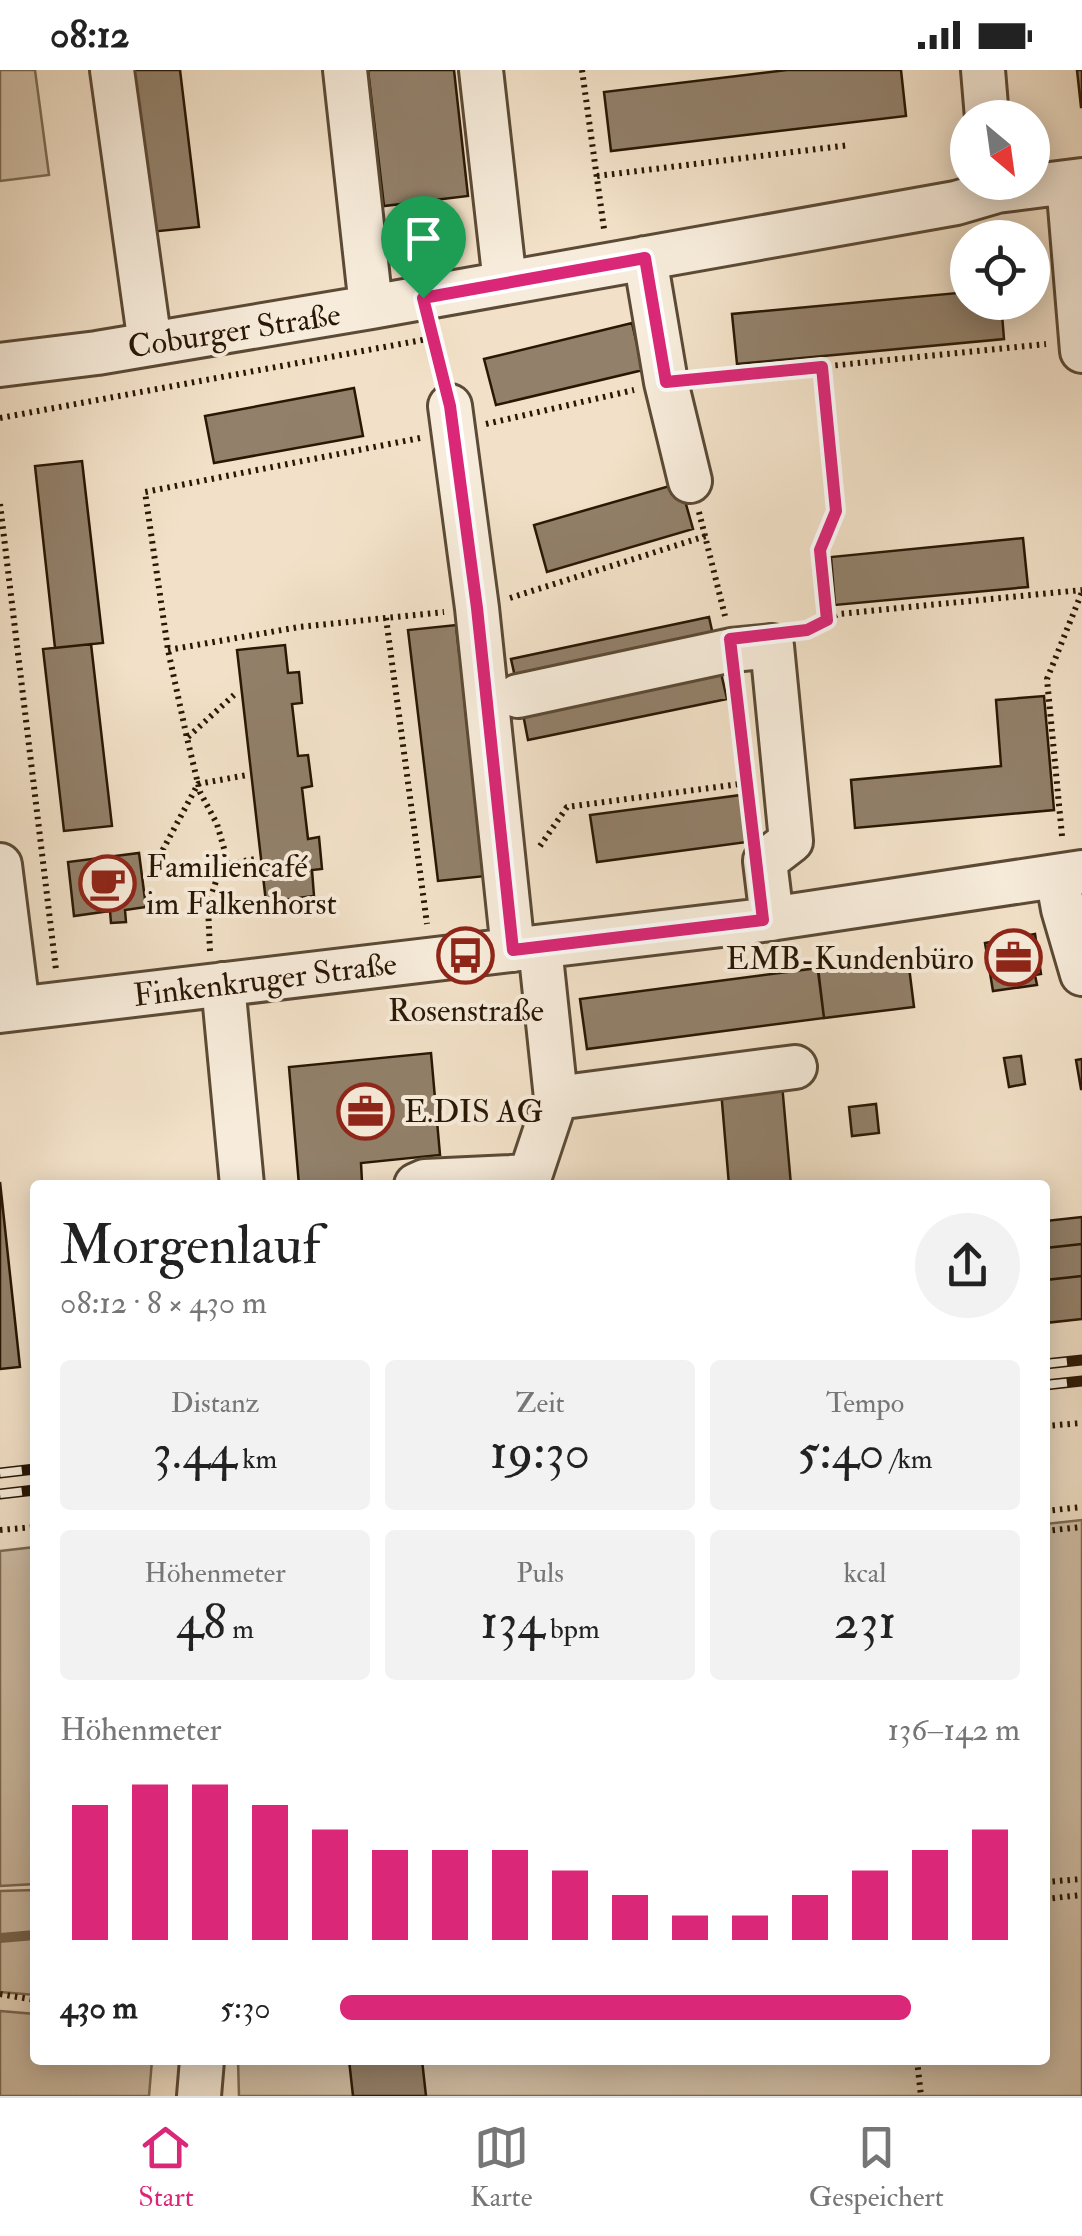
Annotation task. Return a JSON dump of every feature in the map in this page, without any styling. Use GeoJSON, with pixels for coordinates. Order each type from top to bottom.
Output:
{"type":"FeatureCollection","features":[{"type":"Feature","properties":{"kind":"street"},"geometry":{"type":"LineString","coordinates":[[112,70],[150,344]]}},
{"type":"Feature","properties":{"kind":"street"},"geometry":{"type":"LineString","coordinates":[[345,70],[372,307]]}},
{"type":"Feature","properties":{"kind":"street"},"geometry":{"type":"LineString","coordinates":[[481,70],[505,284]]}},
{"type":"Feature","properties":{"kind":"street"},"geometry":{"type":"LineString","coordinates":[[983,70],[986,100]]}},
{"type":"Feature","properties":{"kind":"street"},"geometry":{"type":"LineString","coordinates":[[1075,181],[1082,351]]}},
{"type":"Feature","properties":{"kind":"street","name":"Coburger Straße"},"geometry":{"type":"LineString","coordinates":[[1050,183],[1075,181]]}},
{"type":"Feature","properties":{"kind":"street","name":"Coburger Straße"},"geometry":{"type":"LineString","coordinates":[[0,365],[372,307],[428,318],[505,284],[964,200]]}},
{"type":"Feature","properties":{"kind":"street"},"geometry":{"type":"LineString","coordinates":[[627,262],[666,382],[690,481]]}},
{"type":"Feature","properties":{"kind":"street"},"geometry":{"type":"LineString","coordinates":[[452,418],[508,894],[526,948],[556,1098],[529,1180]]}},
{"type":"Feature","properties":{"kind":"street"},"geometry":{"type":"LineString","coordinates":[[518,696],[732,650],[772,646],[791,840],[765,861],[772,919]]}},
{"type":"Feature","properties":{"kind":"street"},"geometry":{"type":"LineString","coordinates":[[1067,861],[1063,909],[1082,974]]}},
{"type":"Feature","properties":{"kind":"street","name":"Finkenkruger Straße"},"geometry":{"type":"LineString","coordinates":[[0,865],[9,1010],[216,968],[526,948],[772,919],[1067,861]]}},
{"type":"Feature","properties":{"kind":"street"},"geometry":{"type":"LineString","coordinates":[[216,968],[241,1180]]}},
{"type":"Feature","properties":{"kind":"street"},"geometry":{"type":"LineString","coordinates":[[556,1098],[795,1067]]}},
{"type":"Feature","properties":{"kind":"street"},"geometry":{"type":"LineString","coordinates":[[199,2096],[202,2065]]}},
{"type":"Feature","properties":{"kind":"path"},"geometry":{"type":"LineString","coordinates":[[582,70],[597,176],[627,262]]}},
{"type":"Feature","properties":{"kind":"path"},"geometry":{"type":"LineString","coordinates":[[597,176],[850,145]]}},
{"type":"Feature","properties":{"kind":"path"},"geometry":{"type":"LineString","coordinates":[[0,418],[428,318],[452,418]]}},
{"type":"Feature","properties":{"kind":"path"},"geometry":{"type":"LineString","coordinates":[[216,968],[208,907],[225,852],[198,784],[187,738],[168,650],[145,492],[452,418],[666,382],[1081,340]]}},
{"type":"Feature","properties":{"kind":"path"},"geometry":{"type":"LineString","coordinates":[[822,367],[836,511],[820,550],[827,620]]}},
{"type":"Feature","properties":{"kind":"path"},"geometry":{"type":"LineString","coordinates":[[690,481],[732,650]]}},
{"type":"Feature","properties":{"kind":"path"},"geometry":{"type":"LineString","coordinates":[[0,504],[56,971]]}},
{"type":"Feature","properties":{"kind":"path"},"geometry":{"type":"LineString","coordinates":[[788,633],[807,630],[838,614],[1082,591],[1047,678],[1067,861]]}},
{"type":"Feature","properties":{"kind":"path"},"geometry":{"type":"LineString","coordinates":[[386,618],[429,940]]}},
{"type":"Feature","properties":{"kind":"path"},"geometry":{"type":"LineString","coordinates":[[187,738],[234,695]]}},
{"type":"Feature","properties":{"kind":"path"},"geometry":{"type":"LineString","coordinates":[[508,894],[566,807],[746,784],[744,764]]}},
{"type":"Feature","properties":{"kind":"path"},"geometry":{"type":"LineString","coordinates":[[198,784],[248,776]]}},
{"type":"Feature","properties":{"kind":"path"},"geometry":{"type":"LineString","coordinates":[[152,870],[198,784]]}},
{"type":"Feature","properties":{"kind":"path"},"geometry":{"type":"LineString","coordinates":[[222,865],[254,859]]}},
{"type":"Feature","properties":{"kind":"path"},"geometry":{"type":"LineString","coordinates":[[1050,1425],[1082,1422]]}},
{"type":"Feature","properties":{"kind":"path"},"geometry":{"type":"LineString","coordinates":[[1050,1510],[1082,1507]]}},
{"type":"Feature","properties":{"kind":"path"},"geometry":{"type":"LineString","coordinates":[[0,1530],[30,1527]]}},
{"type":"Feature","properties":{"kind":"path"},"geometry":{"type":"LineString","coordinates":[[1050,1530],[1082,1527]]}},
{"type":"Feature","properties":{"kind":"path"},"geometry":{"type":"LineString","coordinates":[[1050,1882],[1082,1879]]}},
{"type":"Feature","properties":{"kind":"path"},"geometry":{"type":"LineString","coordinates":[[1050,1898],[1082,1895]]}},
{"type":"Feature","properties":{"kind":"path"},"geometry":{"type":"LineString","coordinates":[[0,1994],[30,1999]]}},
{"type":"Feature","properties":{"kind":"path"},"geometry":{"type":"LineString","coordinates":[[918,2065],[921,2096]]}},
{"type":"Feature","properties":{"kind":"shaded area"},"geometry":{"type":"Polygon","coordinates":[[[0,70],[35,70],[49,175],[0,181],[0,70]]]}},
{"type":"Feature","properties":{"kind":"shaded area"},"geometry":{"type":"Polygon","coordinates":[[[1082,1520],[1082,2096],[239,2096],[238,2065],[1050,2065],[1050,1523],[1082,1520]]]}},
{"type":"Feature","properties":{"kind":"shaded area"},"geometry":{"type":"Polygon","coordinates":[[[30,1548],[30,1884],[0,1886],[0,1551],[30,1548]]]}},
{"type":"Feature","properties":{"kind":"shaded area"},"geometry":{"type":"Polygon","coordinates":[[[30,1890],[30,1995],[0,1992],[0,1891],[30,1890]]]}},
{"type":"Feature","properties":{"kind":"shaded area"},"geometry":{"type":"Polygon","coordinates":[[[0,2011],[30,2014],[30,2065],[152,2065],[149,2096],[0,2096],[0,2011]]]}},
{"type":"Feature","properties":{"kind":"building"},"geometry":{"type":"Polygon","coordinates":[[[130,70],[180,70],[199,227],[150,232],[130,70]]]}},
{"type":"Feature","properties":{"kind":"building"},"geometry":{"type":"Polygon","coordinates":[[[368,70],[454,70],[468,196],[384,206],[368,70]]]}},
{"type":"Feature","properties":{"kind":"building"},"geometry":{"type":"Polygon","coordinates":[[[787,70],[901,70],[906,116],[611,151],[604,92],[787,70]]]}},
{"type":"Feature","properties":{"kind":"building"},"geometry":{"type":"Polygon","coordinates":[[[1077,70],[1082,70],[1082,107],[1081,107],[1077,70]]]}},
{"type":"Feature","properties":{"kind":"building"},"geometry":{"type":"Polygon","coordinates":[[[950,294],[950,320],[1002,320],[1004,339],[737,364],[732,314],[950,294]]]}},
{"type":"Feature","properties":{"kind":"building"},"geometry":{"type":"Polygon","coordinates":[[[632,323],[643,370],[496,405],[484,359],[632,323]]]}},
{"type":"Feature","properties":{"kind":"building"},"geometry":{"type":"Polygon","coordinates":[[[354,388],[363,436],[214,463],[205,416],[354,388]]]}},
{"type":"Feature","properties":{"kind":"building"},"geometry":{"type":"Polygon","coordinates":[[[82,461],[103,643],[55,648],[35,466],[82,461]]]}},
{"type":"Feature","properties":{"kind":"building"},"geometry":{"type":"Polygon","coordinates":[[[680,483],[693,529],[547,572],[534,525],[680,483]]]}},
{"type":"Feature","properties":{"kind":"building"},"geometry":{"type":"Polygon","coordinates":[[[1023,538],[1028,587],[835,605],[831,557],[1023,538]]]}},
{"type":"Feature","properties":{"kind":"building"},"geometry":{"type":"Polygon","coordinates":[[[709,617],[715,644],[517,686],[511,659],[709,617]]]}},
{"type":"Feature","properties":{"kind":"building"},"geometry":{"type":"Polygon","coordinates":[[[456,625],[459,652],[470,651],[474,684],[463,685],[486,876],[438,881],[408,630],[456,625]]]}},
{"type":"Feature","properties":{"kind":"building"},"geometry":{"type":"Polygon","coordinates":[[[91,644],[112,826],[64,831],[43,649],[91,644]]]}},
{"type":"Feature","properties":{"kind":"building"},"geometry":{"type":"Polygon","coordinates":[[[285,645],[288,673],[299,672],[302,703],[292,704],[298,756],[308,755],[312,786],[302,788],[308,839],[319,837],[322,869],[312,870],[314,896],[266,902],[237,650],[285,645]]]}},
{"type":"Feature","properties":{"kind":"building"},"geometry":{"type":"Polygon","coordinates":[[[721,673],[727,699],[528,740],[523,714],[721,673]]]}},
{"type":"Feature","properties":{"kind":"building"},"geometry":{"type":"Polygon","coordinates":[[[1044,696],[1054,810],[855,828],[851,780],[1001,766],[996,700],[1044,696]]]}},
{"type":"Feature","properties":{"kind":"building"},"geometry":{"type":"Polygon","coordinates":[[[741,795],[747,842],[597,862],[590,815],[741,795]]]}},
{"type":"Feature","properties":{"kind":"building","name":"Familiencafé im Falkenhorst"},"geometry":{"type":"Polygon","coordinates":[[[139,853],[146,907],[125,910],[126,922],[111,923],[110,911],[74,916],[68,862],[139,853]]]}},
{"type":"Feature","properties":{"kind":"building","name":"EMB-Kundenbüro"},"geometry":{"type":"Polygon","coordinates":[[[1035,934],[1041,974],[1035,975],[1037,985],[993,991],[985,943],[1035,934]]]}},
{"type":"Feature","properties":{"kind":"building"},"geometry":{"type":"Polygon","coordinates":[[[908,959],[914,1007],[824,1018],[818,971],[908,959]]]}},
{"type":"Feature","properties":{"kind":"building","name":"E.DIS AG"},"geometry":{"type":"Polygon","coordinates":[[[818,968],[824,1018],[587,1049],[580,999],[818,968]]]}},
{"type":"Feature","properties":{"kind":"building","name":"E.DIS AG"},"geometry":{"type":"Polygon","coordinates":[[[431,1053],[440,1155],[361,1163],[362,1180],[299,1180],[289,1067],[431,1053]]]}},
{"type":"Feature","properties":{"kind":"building"},"geometry":{"type":"Polygon","coordinates":[[[1021,1056],[1025,1084],[1009,1087],[1004,1058],[1021,1056]]]}},
{"type":"Feature","properties":{"kind":"building"},"geometry":{"type":"Polygon","coordinates":[[[1082,1059],[1082,1089],[1081,1089],[1076,1060],[1082,1059]]]}},
{"type":"Feature","properties":{"kind":"building"},"geometry":{"type":"Polygon","coordinates":[[[782,1084],[791,1180],[729,1180],[721,1090],[782,1084]]]}},
{"type":"Feature","properties":{"kind":"building"},"geometry":{"type":"Polygon","coordinates":[[[876,1104],[879,1133],[852,1136],[849,1107],[876,1104]]]}},
{"type":"Feature","properties":{"kind":"building"},"geometry":{"type":"Polygon","coordinates":[[[0,1182],[20,1367],[0,1369],[0,1182]]]}},
{"type":"Feature","properties":{"kind":"building"},"geometry":{"type":"Polygon","coordinates":[[[1082,1217],[1082,1244],[1050,1247],[1050,1220],[1082,1217]]]}},
{"type":"Feature","properties":{"kind":"building"},"geometry":{"type":"Polygon","coordinates":[[[1082,1244],[1082,1276],[1050,1279],[1050,1247],[1082,1244]]]}},
{"type":"Feature","properties":{"kind":"building"},"geometry":{"type":"Polygon","coordinates":[[[1082,1276],[1082,1319],[1050,1322],[1050,1279],[1082,1276]]]}},
{"type":"Feature","properties":{"kind":"building"},"geometry":{"type":"Polygon","coordinates":[[[350,2065],[423,2065],[426,2096],[353,2096],[350,2065]]]}},
{"type":"Feature","properties":{"kind":"waterway"},"geometry":{"type":"LineString","coordinates":[[0,1938],[30,1935]]}},
{"type":"Feature","properties":{"kind":"railway"},"geometry":{"type":"LineString","coordinates":[[1050,1363],[1082,1360]]}},
{"type":"Feature","properties":{"kind":"railway"},"geometry":{"type":"LineString","coordinates":[[1050,1384],[1082,1381]]}},
{"type":"Feature","properties":{"kind":"railway"},"geometry":{"type":"LineString","coordinates":[[0,1473],[30,1470]]}},
{"type":"Feature","properties":{"kind":"railway"},"geometry":{"type":"LineString","coordinates":[[0,1494],[30,1491]]}},
{"type":"Feature","properties":{"kind":"place","name":"Familiencafé im Falkenhorst"},"geometry":{"type":"Point","coordinates":[107,884]}},
{"type":"Feature","properties":{"kind":"place","name":"Rosenstraße"},"geometry":{"type":"Point","coordinates":[466,956]}},
{"type":"Feature","properties":{"kind":"place","name":"EMB-Kundenbüro"},"geometry":{"type":"Point","coordinates":[1013,958]}},
{"type":"Feature","properties":{"kind":"place","name":"E.DIS AG"},"geometry":{"type":"Point","coordinates":[365,1111]}},
{"type":"Feature","properties":{"kind":"route"},"geometry":{"type":"LineString","coordinates":[[645,258],[666,382],[822,367],[836,511],[820,550],[827,620],[807,630],[730,639],[763,920],[513,950],[477,608],[450,406],[423,298],[645,258]]}}]}
